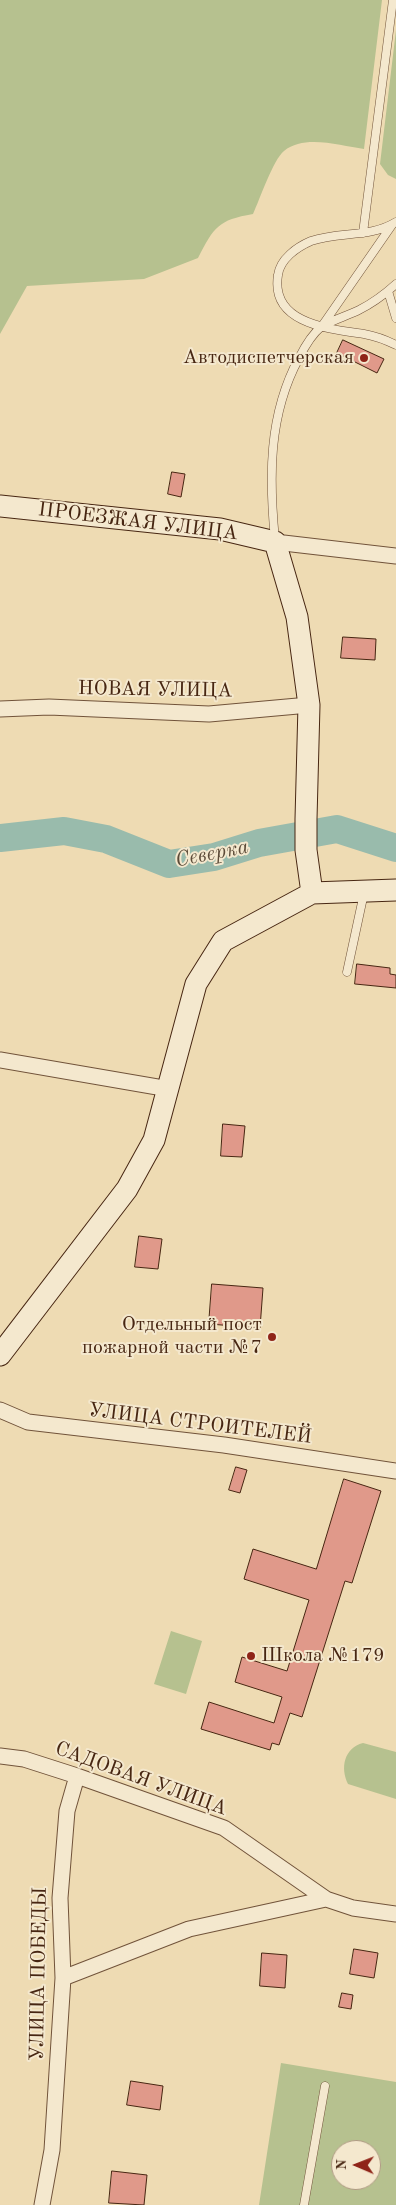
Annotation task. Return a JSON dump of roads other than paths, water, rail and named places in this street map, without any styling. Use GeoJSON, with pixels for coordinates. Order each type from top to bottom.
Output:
{"type":"FeatureCollection","features":[{"type":"Feature","properties":{"kind":"street","name":"ПРОЕЗЖАЯ УЛИЦА"},"geometry":{"type":"LineString","coordinates":[[0,506],[220,529],[275,542]]}},
{"type":"Feature","properties":{"kind":"street"},"geometry":{"type":"LineString","coordinates":[[312,893],[306,850],[309,705],[297,617],[275,542],[396,556]]}},
{"type":"Feature","properties":{"kind":"street","name":"НОВАЯ УЛИЦА"},"geometry":{"type":"LineString","coordinates":[[0,709],[49,707],[209,714],[309,705]]}},
{"type":"Feature","properties":{"kind":"street"},"geometry":{"type":"LineString","coordinates":[[0,1355],[127,1189],[154,1140],[196,984],[223,941],[279,908],[312,893],[396,890]]}},
{"type":"Feature","properties":{"kind":"street"},"geometry":{"type":"LineString","coordinates":[[0,1060],[169,1089]]}},
{"type":"Feature","properties":{"kind":"street","name":"УЛИЦА СТРОИТЕЛЕЙ"},"geometry":{"type":"LineString","coordinates":[[0,1410],[28,1422],[224,1446],[396,1471]]}},
{"type":"Feature","properties":{"kind":"street","name":"САДОВАЯ УЛИЦА"},"geometry":{"type":"LineString","coordinates":[[0,1756],[24,1759],[77,1776],[224,1828],[326,1899],[353,1908],[396,1914]]}},
{"type":"Feature","properties":{"kind":"street","name":"УЛИЦА ПОБЕДЫ"},"geometry":{"type":"LineString","coordinates":[[42,2205],[52,2150],[63,1978],[60,1898],[67,1811],[77,1776]]}},
{"type":"Feature","properties":{"kind":"street"},"geometry":{"type":"LineString","coordinates":[[63,1978],[189,1929],[326,1899]]}},
{"type":"Feature","properties":{"kind":"lane"},"geometry":{"type":"LineString","coordinates":[[363,233],[393,0]]}},
{"type":"Feature","properties":{"kind":"lane"},"geometry":{"type":"LineString","coordinates":[[394,223],[363,233],[325,237],[311,241],[292,252],[278,270],[278,289],[285,306],[299,318],[321,327],[344,333],[364,334],[384,339],[396,345]]}},
{"type":"Feature","properties":{"kind":"lane"},"geometry":{"type":"LineString","coordinates":[[275,542],[270,474],[279,411],[284,391],[308,341],[321,327],[394,223]]}},
{"type":"Feature","properties":{"kind":"lane"},"geometry":{"type":"LineString","coordinates":[[321,327],[360,309],[396,284]]}},
{"type":"Feature","properties":{"kind":"lane"},"geometry":{"type":"LineString","coordinates":[[388,291],[396,318]]}},
{"type":"Feature","properties":{"kind":"lane"},"geometry":{"type":"LineString","coordinates":[[347,972],[364,891]]}},
{"type":"Feature","properties":{"kind":"lane"},"geometry":{"type":"LineString","coordinates":[[304,2205],[325,2086]]}},
{"type":"Feature","properties":{"kind":"waterway","name":"Северка"},"geometry":{"type":"LineString","coordinates":[[0,838],[64,831],[106,839],[169,864],[214,857],[259,843],[337,829],[396,848]]}},
{"type":"Feature","properties":{"kind":"place","name":"Автодиспетчерская"},"geometry":{"type":"Point","coordinates":[364,358]}},
{"type":"Feature","properties":{"kind":"place","name":"Отдельный пост пожарной части №7"},"geometry":{"type":"Point","coordinates":[272,1337]}},
{"type":"Feature","properties":{"kind":"place","name":"Школа №179"},"geometry":{"type":"Point","coordinates":[251,1656]}}]}
